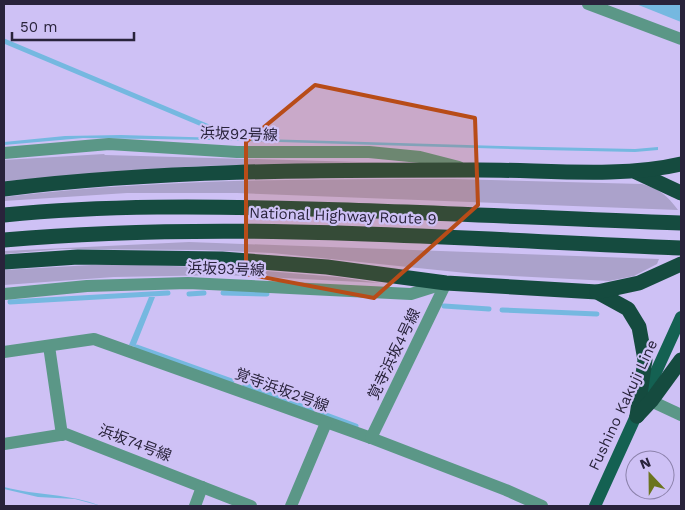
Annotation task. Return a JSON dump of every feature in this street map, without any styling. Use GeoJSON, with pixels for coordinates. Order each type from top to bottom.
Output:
{"type":"FeatureCollection","features":[{"type":"Feature","properties":{"kind":"highway"},"geometry":{"type":"LineString","coordinates":[[4,189],[215,174],[471,170],[634,172],[681,164]]}},
{"type":"Feature","properties":{"kind":"highway"},"geometry":{"type":"LineString","coordinates":[[634,172],[681,193]]}},
{"type":"Feature","properties":{"kind":"highway","name":"National Highway Route 9"},"geometry":{"type":"LineString","coordinates":[[4,215],[107,208],[207,206],[456,213],[681,223]]}},
{"type":"Feature","properties":{"kind":"highway","name":"National Highway Route 9"},"geometry":{"type":"LineString","coordinates":[[4,240],[98,233],[241,230],[469,237],[681,248]]}},
{"type":"Feature","properties":{"kind":"highway"},"geometry":{"type":"LineString","coordinates":[[4,262],[78,257],[222,260],[327,268],[446,284],[598,292],[648,280],[681,264]]}},
{"type":"Feature","properties":{"kind":"highway"},"geometry":{"type":"LineString","coordinates":[[598,292],[628,309],[639,327],[645,360],[637,416]]}},
{"type":"Feature","properties":{"kind":"highway"},"geometry":{"type":"LineString","coordinates":[[637,416],[651,401],[681,360]]}},
{"type":"Feature","properties":{"kind":"main road","name":"Fushino Kakuji Line"},"geometry":{"type":"LineString","coordinates":[[594,506],[681,317]]}},
{"type":"Feature","properties":{"kind":"street"},"geometry":{"type":"LineString","coordinates":[[588,4],[681,39]]}},
{"type":"Feature","properties":{"kind":"street","name":"浜坂92号線"},"geometry":{"type":"LineString","coordinates":[[4,153],[109,144],[237,152],[369,152],[420,157],[471,170]]}},
{"type":"Feature","properties":{"kind":"street","name":"浜坂93号線"},"geometry":{"type":"LineString","coordinates":[[4,294],[87,286],[188,283],[411,294],[446,284]]}},
{"type":"Feature","properties":{"kind":"street","name":"覚寺浜坂4号線"},"geometry":{"type":"LineString","coordinates":[[371,438],[446,284]]}},
{"type":"Feature","properties":{"kind":"street","name":"覚寺浜坂2号線"},"geometry":{"type":"LineString","coordinates":[[4,352],[94,339],[371,438],[506,490],[542,506]]}},
{"type":"Feature","properties":{"kind":"street"},"geometry":{"type":"LineString","coordinates":[[49,346],[62,435]]}},
{"type":"Feature","properties":{"kind":"street"},"geometry":{"type":"LineString","coordinates":[[651,401],[681,414]]}},
{"type":"Feature","properties":{"kind":"street"},"geometry":{"type":"LineString","coordinates":[[291,506],[326,423]]}},
{"type":"Feature","properties":{"kind":"street","name":"浜坂74号線"},"geometry":{"type":"LineString","coordinates":[[4,444],[66,434],[251,506]]}},
{"type":"Feature","properties":{"kind":"street"},"geometry":{"type":"LineString","coordinates":[[195,506],[202,487]]}},
{"type":"Feature","properties":{"kind":"highlighted area"},"geometry":{"type":"Polygon","coordinates":[[[315,85],[475,118],[478,205],[374,298],[246,274],[246,142],[315,85]]]}},
{"type":"Feature","properties":{"kind":"shaded area"},"geometry":{"type":"Polygon","coordinates":[[[104,154],[396,163],[197,166],[4,181],[4,160],[104,154]]]}},
{"type":"Feature","properties":{"kind":"shaded area"},"geometry":{"type":"Polygon","coordinates":[[[453,179],[642,184],[662,193],[678,210],[237,193],[127,193],[4,201],[4,197],[60,191],[172,183],[453,179]]]}},
{"type":"Feature","properties":{"kind":"shaded area"},"geometry":{"type":"Polygon","coordinates":[[[189,242],[659,259],[657,264],[634,276],[609,281],[476,274],[272,253],[202,250],[62,249],[4,254],[4,251],[189,242]]]}},
{"type":"Feature","properties":{"kind":"shaded area"},"geometry":{"type":"Polygon","coordinates":[[[109,264],[231,268],[338,277],[380,283],[225,275],[114,277],[4,285],[4,270],[109,264]]]}},
{"type":"Feature","properties":{"kind":"water"},"geometry":{"type":"Polygon","coordinates":[[[636,4],[681,4],[681,22],[636,4]]]}},
{"type":"Feature","properties":{"kind":"water"},"geometry":{"type":"Polygon","coordinates":[[[121,135],[635,149],[658,147],[658,150],[635,152],[83,138],[4,145],[4,142],[65,136],[121,135]]]}},
{"type":"Feature","properties":{"kind":"water"},"geometry":{"type":"Polygon","coordinates":[[[149,297],[155,297],[135,347],[129,345],[149,297]]]}},
{"type":"Feature","properties":{"kind":"water"},"geometry":{"type":"Polygon","coordinates":[[[4,487],[77,499],[101,506],[75,499],[38,497],[4,489],[4,487]]]}},
{"type":"Feature","properties":{"kind":"waterway"},"geometry":{"type":"LineString","coordinates":[[4,41],[228,135]]}},
{"type":"Feature","properties":{"kind":"waterway"},"geometry":{"type":"LineString","coordinates":[[10,302],[168,293]]}},
{"type":"Feature","properties":{"kind":"waterway"},"geometry":{"type":"LineString","coordinates":[[189,294],[204,293]]}},
{"type":"Feature","properties":{"kind":"waterway"},"geometry":{"type":"LineString","coordinates":[[223,293],[267,294]]}},
{"type":"Feature","properties":{"kind":"waterway"},"geometry":{"type":"LineString","coordinates":[[444,306],[489,309]]}},
{"type":"Feature","properties":{"kind":"waterway"},"geometry":{"type":"LineString","coordinates":[[502,310],[597,314]]}},
{"type":"Feature","properties":{"kind":"waterway"},"geometry":{"type":"LineString","coordinates":[[137,347],[232,381]]}},
{"type":"Feature","properties":{"kind":"waterway"},"geometry":{"type":"LineString","coordinates":[[245,385],[312,410]]}},
{"type":"Feature","properties":{"kind":"waterway"},"geometry":{"type":"LineString","coordinates":[[321,413],[356,426]]}}]}
